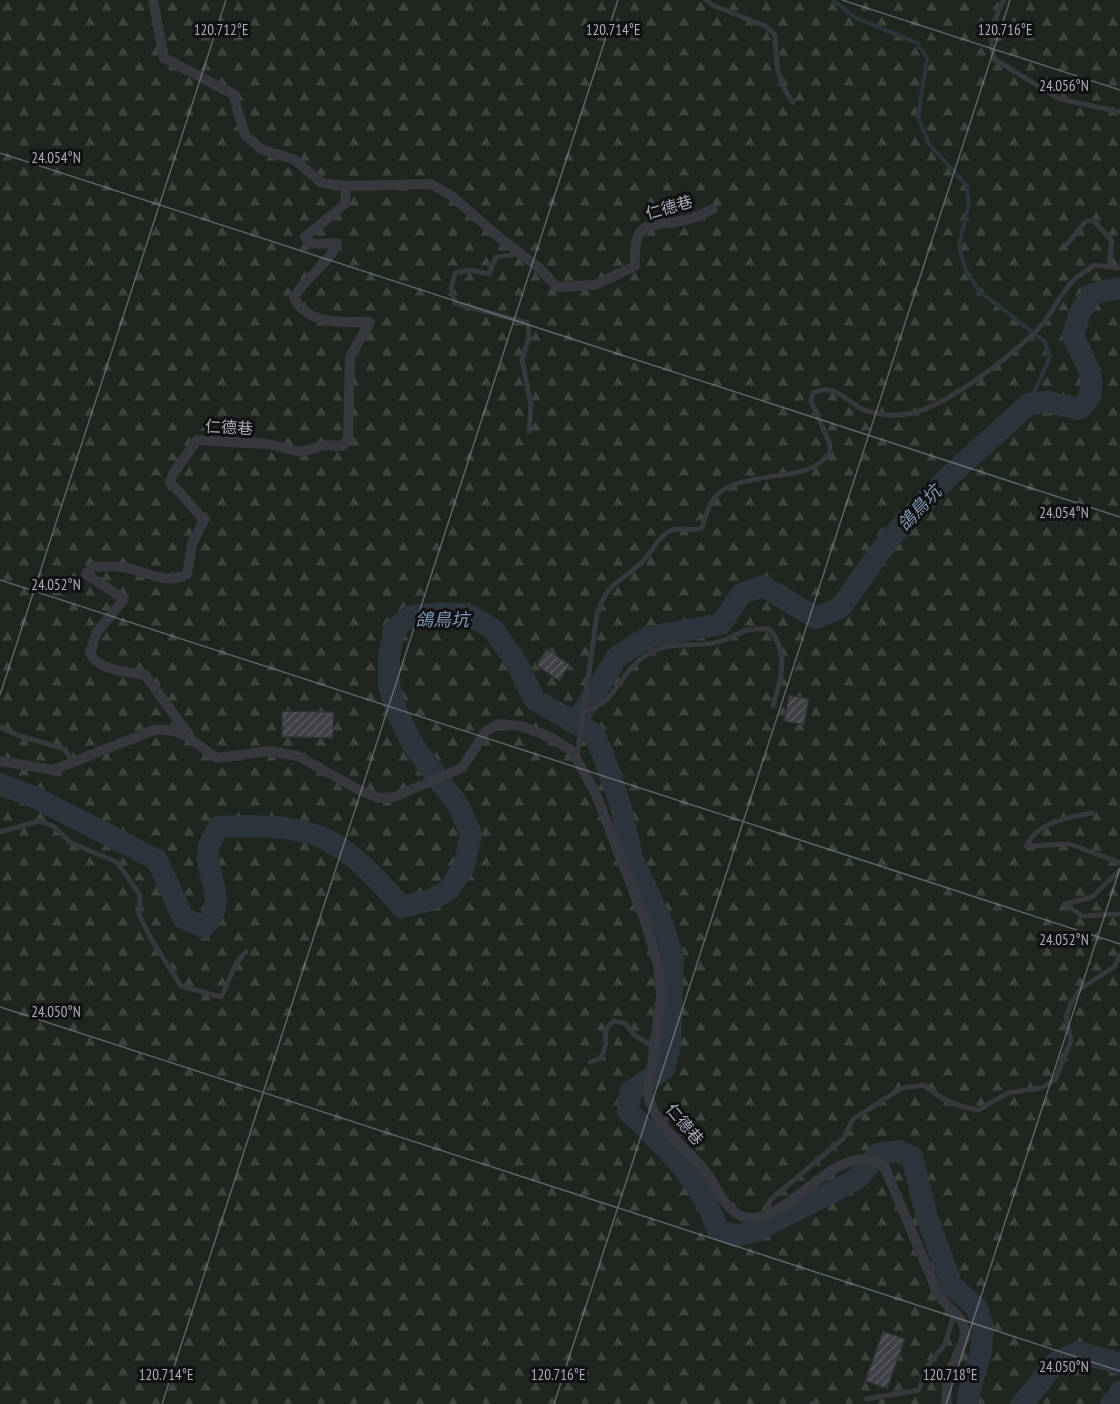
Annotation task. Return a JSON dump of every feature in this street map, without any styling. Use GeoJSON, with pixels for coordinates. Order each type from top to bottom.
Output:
{"type":"FeatureCollection","features":[{"type":"Feature","properties":{"kind":"street","name":"仁德巷"},"geometry":{"type":"LineString","coordinates":[[153,0],[164,58],[233,94],[245,135],[261,149],[295,160],[322,183],[346,186],[431,184],[452,196],[538,267],[557,287],[595,285],[635,266],[634,243],[637,235],[649,225],[688,219],[713,209]]}},
{"type":"Feature","properties":{"kind":"street","name":"仁德巷"},"geometry":{"type":"LineString","coordinates":[[346,186],[345,204],[305,237],[311,244],[337,243],[334,251],[303,282],[294,297],[302,309],[328,322],[370,322],[350,357],[348,439],[342,446],[326,445],[302,452],[267,444],[197,440],[173,474],[171,482],[204,520],[192,544],[187,574],[176,580],[148,576],[122,567],[93,567],[86,574],[124,600],[97,632],[90,653],[92,658],[99,665],[146,675],[189,735],[217,758],[269,751],[298,756],[361,791],[380,798],[394,797],[462,768],[486,731],[499,724],[521,726],[552,738],[578,753],[645,921],[658,965],[660,997],[648,1093],[659,1121],[706,1170],[720,1197],[736,1213],[750,1220],[767,1216]]}},
{"type":"Feature","properties":{"kind":"street","name":"仁德巷"},"geometry":{"type":"LineString","coordinates":[[0,761],[53,770],[154,730],[166,729],[189,735]]}},
{"type":"Feature","properties":{"kind":"street"},"geometry":{"type":"LineString","coordinates":[[767,1216],[841,1165],[869,1160],[885,1168],[925,1268],[939,1296],[962,1321],[966,1335],[948,1376],[946,1404]]}},
{"type":"Feature","properties":{"kind":"lane"},"geometry":{"type":"LineString","coordinates":[[706,0],[712,5],[768,27],[775,35],[776,63],[781,87],[793,102]]}},
{"type":"Feature","properties":{"kind":"lane"},"geometry":{"type":"LineString","coordinates":[[1004,0],[990,30],[990,45],[994,59],[1060,99],[1120,112]]}},
{"type":"Feature","properties":{"kind":"lane"},"geometry":{"type":"LineString","coordinates":[[1067,244],[1086,221],[1094,221],[1101,226],[1112,241],[1109,266]]}},
{"type":"Feature","properties":{"kind":"lane"},"geometry":{"type":"LineString","coordinates":[[521,254],[496,257],[489,274],[470,270],[455,273],[451,289],[455,303],[528,322],[529,337],[522,360],[531,405],[529,432]]}},
{"type":"Feature","properties":{"kind":"lane"},"geometry":{"type":"LineString","coordinates":[[578,753],[597,614],[602,597],[612,584],[642,562],[664,534],[673,529],[692,532],[702,528],[714,498],[723,490],[778,474],[810,469],[830,453],[830,444],[811,401],[813,393],[819,390],[836,391],[863,409],[892,416],[912,413],[957,393],[1017,349],[1040,327],[1074,279],[1094,265],[1120,268]]}},
{"type":"Feature","properties":{"kind":"lane"},"geometry":{"type":"LineString","coordinates":[[585,710],[591,709],[607,697],[638,661],[656,651],[674,644],[720,642],[747,628],[769,628],[779,640],[783,672],[772,706]]}},
{"type":"Feature","properties":{"kind":"lane"},"geometry":{"type":"LineString","coordinates":[[0,727],[64,749],[73,763]]}},
{"type":"Feature","properties":{"kind":"lane"},"geometry":{"type":"LineString","coordinates":[[1092,813],[1049,823],[1032,835],[1026,846],[1070,844],[1120,863]]}},
{"type":"Feature","properties":{"kind":"lane"},"geometry":{"type":"LineString","coordinates":[[0,832],[39,821],[53,826],[71,843],[117,862],[140,896],[139,914],[150,937],[181,986],[221,997],[237,962],[246,952]]}},
{"type":"Feature","properties":{"kind":"lane"},"geometry":{"type":"LineString","coordinates":[[1120,870],[1092,897],[1065,904],[1082,916],[1120,914]]}},
{"type":"Feature","properties":{"kind":"lane"},"geometry":{"type":"LineString","coordinates":[[767,1216],[770,1200],[844,1138],[853,1119],[902,1088],[924,1085],[953,1105],[978,1110],[1008,1093],[1041,1088],[1055,1080],[1071,1041],[1066,1016],[1072,1002],[1080,990],[1114,967],[1120,955]]}},
{"type":"Feature","properties":{"kind":"lane"},"geometry":{"type":"LineString","coordinates":[[590,1062],[602,1058],[606,1043],[605,1031],[613,1021],[625,1023],[635,1036],[653,1046]]}},
{"type":"Feature","properties":{"kind":"lane"},"geometry":{"type":"LineString","coordinates":[[867,1399],[919,1390],[927,1367],[945,1344],[954,1312]]}},
{"type":"Feature","properties":{"kind":"green space"},"geometry":{"type":"Polygon","coordinates":[[[0,0],[1120,0],[1120,1404],[0,1404],[0,0]]]}},
{"type":"Feature","properties":{"kind":"building"},"geometry":{"type":"Polygon","coordinates":[[[547,649],[570,665],[559,681],[536,665],[547,649]]]}},
{"type":"Feature","properties":{"kind":"building"},"geometry":{"type":"Polygon","coordinates":[[[789,695],[809,699],[804,725],[784,721],[789,695]]]}},
{"type":"Feature","properties":{"kind":"building"},"geometry":{"type":"Polygon","coordinates":[[[282,711],[334,712],[333,738],[282,737],[282,711]]]}},
{"type":"Feature","properties":{"kind":"building"},"geometry":{"type":"Polygon","coordinates":[[[883,1331],[905,1339],[887,1389],[865,1381],[883,1331]]]}},
{"type":"Feature","properties":{"kind":"waterway"},"geometry":{"type":"LineString","coordinates":[[833,0],[856,18],[917,43],[927,58],[918,117],[929,144],[967,186],[969,204],[959,246],[965,268],[979,291],[1045,342],[1050,357],[1029,404]]}},
{"type":"Feature","properties":{"kind":"waterway","name":"鴿鳥坑"},"geometry":{"type":"LineString","coordinates":[[576,722],[618,656],[648,637],[721,624],[741,594],[763,586],[816,618],[840,608],[890,538],[948,477],[1029,404],[1048,402],[1079,409],[1087,401],[1091,392],[1090,374],[1073,336],[1080,312],[1092,294],[1120,288]]}},
{"type":"Feature","properties":{"kind":"waterway","name":"鴿鳥坑"},"geometry":{"type":"LineString","coordinates":[[0,784],[34,797],[157,860],[183,918],[204,927],[215,909],[216,900],[208,851],[218,827],[279,828],[302,831],[323,838],[360,863],[402,907],[431,900],[449,890],[464,866],[471,834],[458,805],[413,745],[396,710],[389,686],[389,657],[394,630],[409,617],[439,613],[470,615],[494,630],[518,665],[534,699],[594,734],[620,804],[633,860],[663,925],[673,957],[670,1045],[664,1069],[630,1092],[628,1111],[692,1179],[717,1229],[735,1236],[756,1231],[857,1179],[878,1154],[899,1151],[912,1157],[927,1217],[952,1286],[977,1308],[983,1327],[981,1352],[968,1396],[968,1404]]}},
{"type":"Feature","properties":{"kind":"waterway"},"geometry":{"type":"LineString","coordinates":[[1022,1404],[1056,1362],[1079,1352],[1120,1364]]}},
{"type":"Feature","properties":{"kind":"waterway"},"geometry":{"type":"LineString","coordinates":[[1111,1404],[1118,1398],[1120,1391]]}}]}
